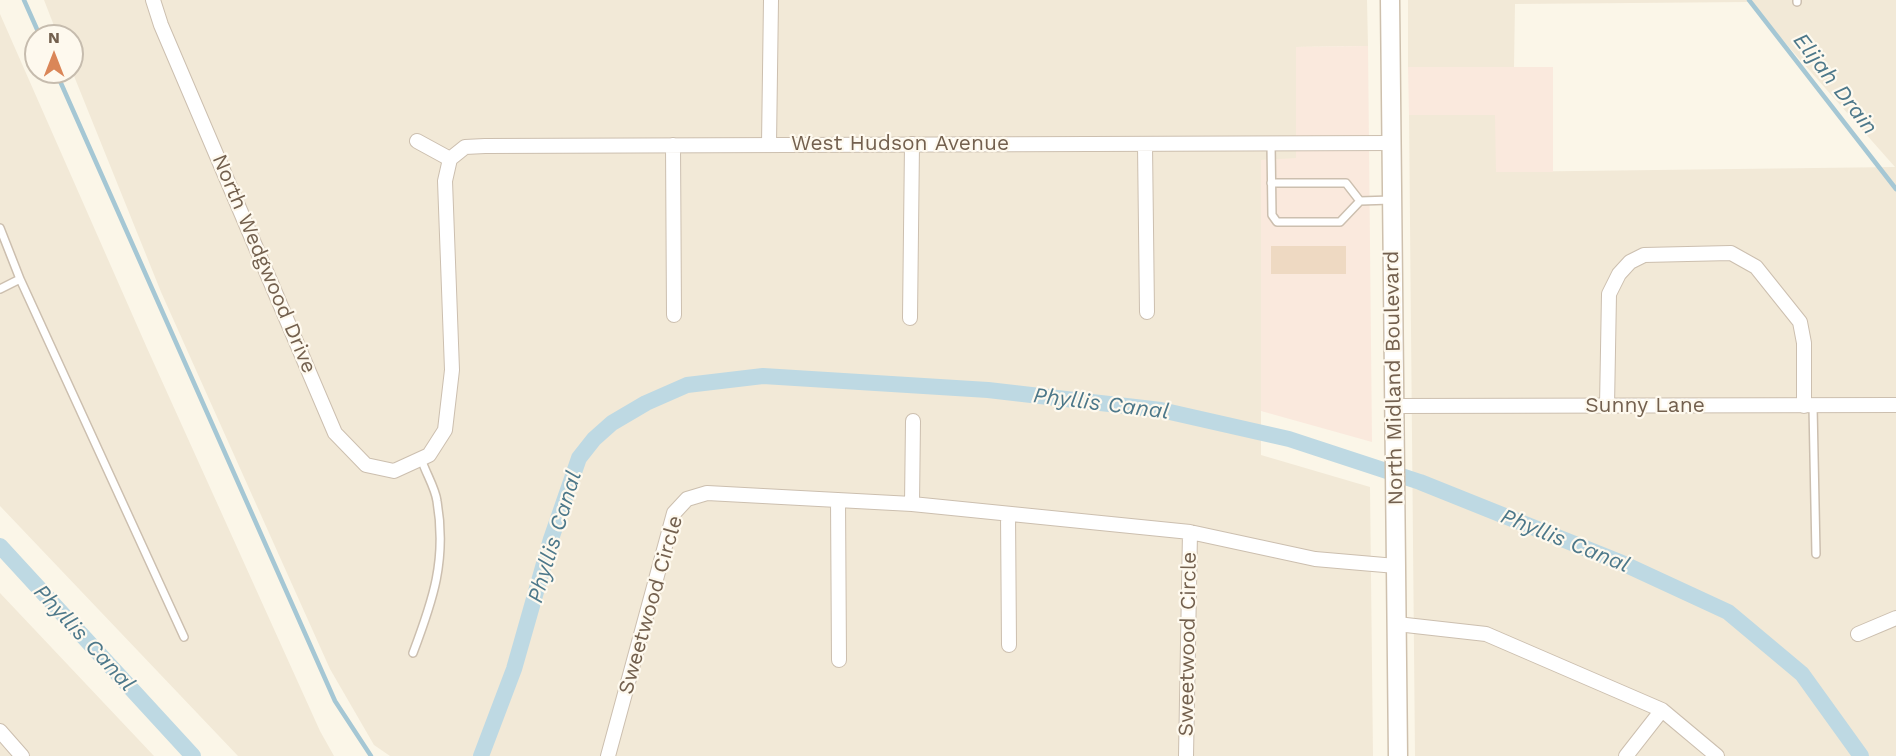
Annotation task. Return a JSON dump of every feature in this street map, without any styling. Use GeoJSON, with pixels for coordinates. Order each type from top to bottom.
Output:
{"type":"FeatureCollection","features":[{"type":"Feature","properties":{"kind":"main road","name":"North Midland Boulevard"},"geometry":{"type":"LineString","coordinates":[[1390,0],[1398,756]]}},
{"type":"Feature","properties":{"kind":"street","name":"North Wedgwood Drive"},"geometry":{"type":"LineString","coordinates":[[153,0],[161,25],[335,433],[366,465],[381,470],[394,471],[429,455],[446,430],[452,390],[445,181],[450,159]]}},
{"type":"Feature","properties":{"kind":"street"},"geometry":{"type":"LineString","coordinates":[[769,144],[771,0]]}},
{"type":"Feature","properties":{"kind":"street"},"geometry":{"type":"LineString","coordinates":[[417,141],[450,159]]}},
{"type":"Feature","properties":{"kind":"street","name":"West Hudson Avenue"},"geometry":{"type":"LineString","coordinates":[[450,159],[465,147],[485,146],[1392,143]]}},
{"type":"Feature","properties":{"kind":"street"},"geometry":{"type":"LineString","coordinates":[[910,318],[912,144]]}},
{"type":"Feature","properties":{"kind":"street"},"geometry":{"type":"LineString","coordinates":[[673,145],[674,315]]}},
{"type":"Feature","properties":{"kind":"street"},"geometry":{"type":"LineString","coordinates":[[1145,145],[1147,312]]}},
{"type":"Feature","properties":{"kind":"street"},"geometry":{"type":"LineString","coordinates":[[1607,406],[1609,294],[1619,274],[1630,262],[1644,255],[1731,253],[1756,267],[1800,322],[1804,343],[1808,405]]}},
{"type":"Feature","properties":{"kind":"street","name":"Sunny Lane"},"geometry":{"type":"LineString","coordinates":[[1394,406],[1896,405]]}},
{"type":"Feature","properties":{"kind":"street"},"geometry":{"type":"LineString","coordinates":[[912,504],[913,421]]}},
{"type":"Feature","properties":{"kind":"street","name":"Sweetwood Circle"},"geometry":{"type":"LineString","coordinates":[[608,756],[674,513],[687,499],[707,493],[912,504],[1190,532],[1315,559],[1396,567]]}},
{"type":"Feature","properties":{"kind":"street"},"geometry":{"type":"LineString","coordinates":[[838,500],[839,660]]}},
{"type":"Feature","properties":{"kind":"street"},"geometry":{"type":"LineString","coordinates":[[1008,514],[1009,645]]}},
{"type":"Feature","properties":{"kind":"street","name":"Sweetwood Circle"},"geometry":{"type":"LineString","coordinates":[[1186,756],[1190,532]]}},
{"type":"Feature","properties":{"kind":"street"},"geometry":{"type":"LineString","coordinates":[[1858,634],[1896,618]]}},
{"type":"Feature","properties":{"kind":"street"},"geometry":{"type":"LineString","coordinates":[[1397,624],[1486,634],[1662,710],[1717,756]]}},
{"type":"Feature","properties":{"kind":"street"},"geometry":{"type":"LineString","coordinates":[[1626,756],[1662,710]]}},
{"type":"Feature","properties":{"kind":"street"},"geometry":{"type":"LineString","coordinates":[[0,731],[22,756]]}},
{"type":"Feature","properties":{"kind":"lane"},"geometry":{"type":"LineString","coordinates":[[1271,144],[1272,215],[1277,222],[1340,222],[1360,201],[1393,200]]}},
{"type":"Feature","properties":{"kind":"lane"},"geometry":{"type":"LineString","coordinates":[[1271,183],[1346,183],[1360,201]]}},
{"type":"Feature","properties":{"kind":"lane"},"geometry":{"type":"LineString","coordinates":[[0,228],[20,279],[184,637]]}},
{"type":"Feature","properties":{"kind":"lane"},"geometry":{"type":"LineString","coordinates":[[0,289],[20,279]]}},
{"type":"Feature","properties":{"kind":"lane"},"geometry":{"type":"LineString","coordinates":[[1808,405],[1816,554]]}},
{"type":"Feature","properties":{"kind":"lane"},"geometry":{"type":"LineString","coordinates":[[413,653],[435,595],[439,574],[437,499],[420,458]]}},
{"type":"Feature","properties":{"kind":"shaded area"},"geometry":{"type":"Polygon","coordinates":[[[44,0],[1367,0],[1368,46],[1296,47],[1297,159],[1261,160],[1261,455],[1370,487],[1373,756],[390,756],[374,745],[330,669],[161,292],[77,84],[84,84],[84,24],[53,24],[44,0]]]}},
{"type":"Feature","properties":{"kind":"shaded area"},"geometry":{"type":"Polygon","coordinates":[[[1408,0],[1896,0],[1896,756],[1415,756],[1409,115],[1496,115],[1497,172],[1895,167],[1749,2],[1515,4],[1514,67],[1408,67],[1408,0]]]}},
{"type":"Feature","properties":{"kind":"shaded area"},"geometry":{"type":"Polygon","coordinates":[[[0,14],[24,69],[24,84],[31,84],[147,348],[320,731],[334,756],[238,756],[0,506],[0,14]]]}},
{"type":"Feature","properties":{"kind":"shaded area"},"geometry":{"type":"Polygon","coordinates":[[[1368,46],[1372,442],[1261,411],[1261,160],[1296,158],[1296,47],[1368,46]]]}},
{"type":"Feature","properties":{"kind":"shaded area"},"geometry":{"type":"Polygon","coordinates":[[[1408,67],[1553,67],[1553,172],[1496,172],[1495,115],[1409,115],[1408,67]]]}},
{"type":"Feature","properties":{"kind":"shaded area"},"geometry":{"type":"Polygon","coordinates":[[[0,593],[154,756],[0,756],[0,593]]]}},
{"type":"Feature","properties":{"kind":"building"},"geometry":{"type":"Polygon","coordinates":[[[1271,246],[1346,246],[1346,274],[1271,274],[1271,246]]]}},
{"type":"Feature","properties":{"kind":"waterway"},"geometry":{"type":"LineString","coordinates":[[24,0],[35,24]]}},
{"type":"Feature","properties":{"kind":"waterway","name":"Elijah Drain"},"geometry":{"type":"LineString","coordinates":[[1749,0],[1896,189]]}},
{"type":"Feature","properties":{"kind":"waterway"},"geometry":{"type":"LineString","coordinates":[[61,84],[335,701],[371,756]]}},
{"type":"Feature","properties":{"kind":"waterway","name":"Phyllis Canal"},"geometry":{"type":"LineString","coordinates":[[481,756],[514,669],[551,539],[579,458],[594,439],[612,423],[646,403],[687,385],[763,376],[988,390],[1161,410],[1289,439],[1420,482],[1622,563],[1728,612],[1802,674],[1861,756]]}},
{"type":"Feature","properties":{"kind":"waterway","name":"Phyllis Canal"},"geometry":{"type":"LineString","coordinates":[[0,546],[193,756]]}}]}
